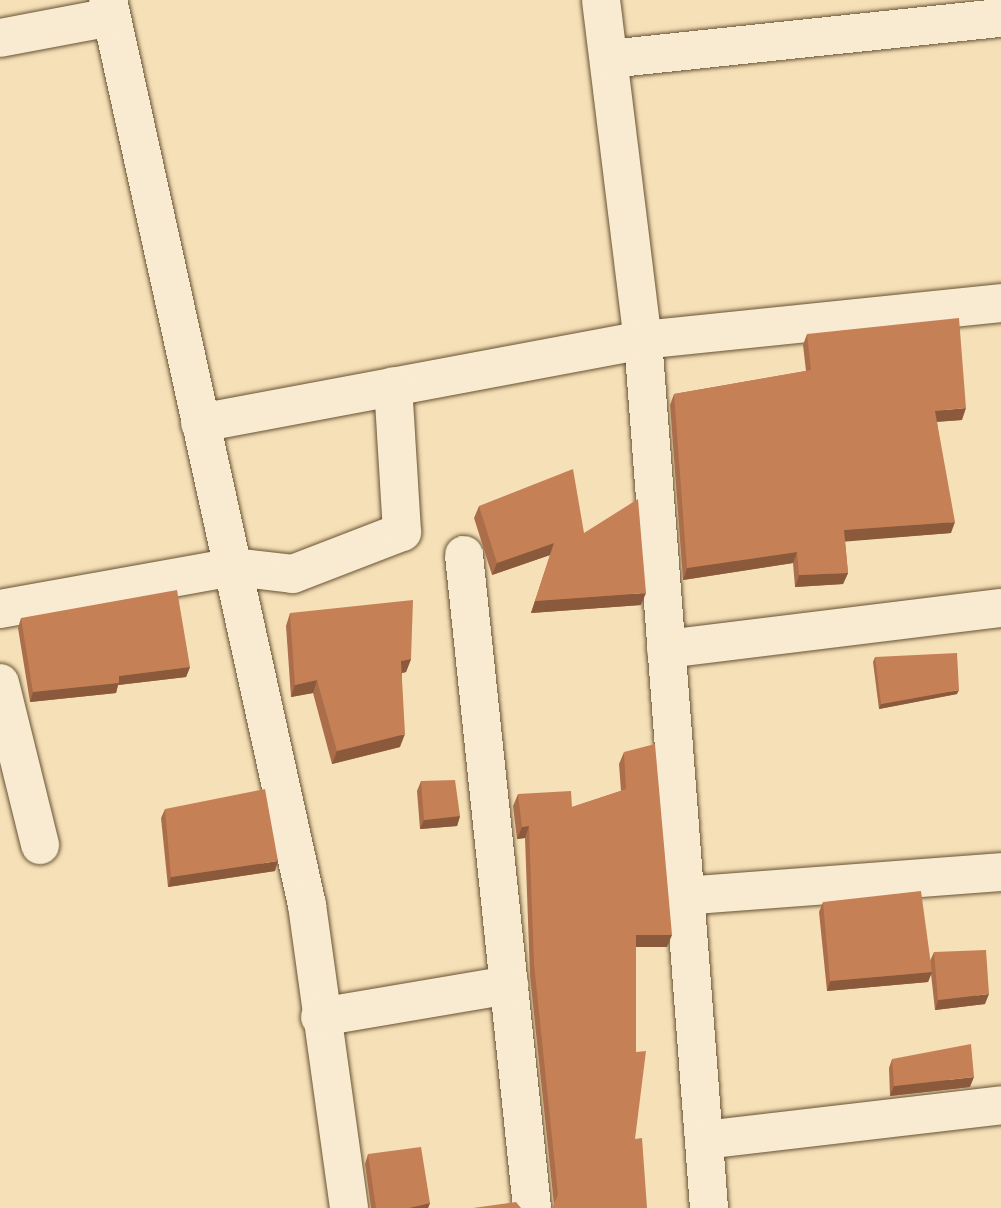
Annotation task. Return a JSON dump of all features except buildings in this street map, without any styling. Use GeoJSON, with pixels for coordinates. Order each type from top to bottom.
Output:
{"type":"FeatureCollection","features":[{"type":"Feature","properties":{"kind":"street"},"geometry":{"type":"LineString","coordinates":[[601,0],[643,340],[683,896],[709,1208]]}},
{"type":"Feature","properties":{"kind":"street"},"geometry":{"type":"LineString","coordinates":[[0,38],[110,8],[307,905],[320,1017],[349,1208]]}},
{"type":"Feature","properties":{"kind":"street"},"geometry":{"type":"LineString","coordinates":[[609,59],[1001,18]]}},
{"type":"Feature","properties":{"kind":"street"},"geometry":{"type":"LineString","coordinates":[[200,423],[643,340],[1001,303]]}},
{"type":"Feature","properties":{"kind":"street"},"geometry":{"type":"LineString","coordinates":[[0,609],[234,567],[293,574],[402,532],[393,386]]}},
{"type":"Feature","properties":{"kind":"street"},"geometry":{"type":"LineString","coordinates":[[464,555],[532,1208]]}},
{"type":"Feature","properties":{"kind":"street"},"geometry":{"type":"LineString","coordinates":[[666,649],[1001,608]]}},
{"type":"Feature","properties":{"kind":"street"},"geometry":{"type":"LineString","coordinates":[[0,682],[40,845]]}},
{"type":"Feature","properties":{"kind":"street"},"geometry":{"type":"LineString","coordinates":[[683,896],[1001,872]]}},
{"type":"Feature","properties":{"kind":"street"},"geometry":{"type":"LineString","coordinates":[[320,1017],[509,985]]}},
{"type":"Feature","properties":{"kind":"street"},"geometry":{"type":"LineString","coordinates":[[705,1140],[1001,1105]]}}]}
